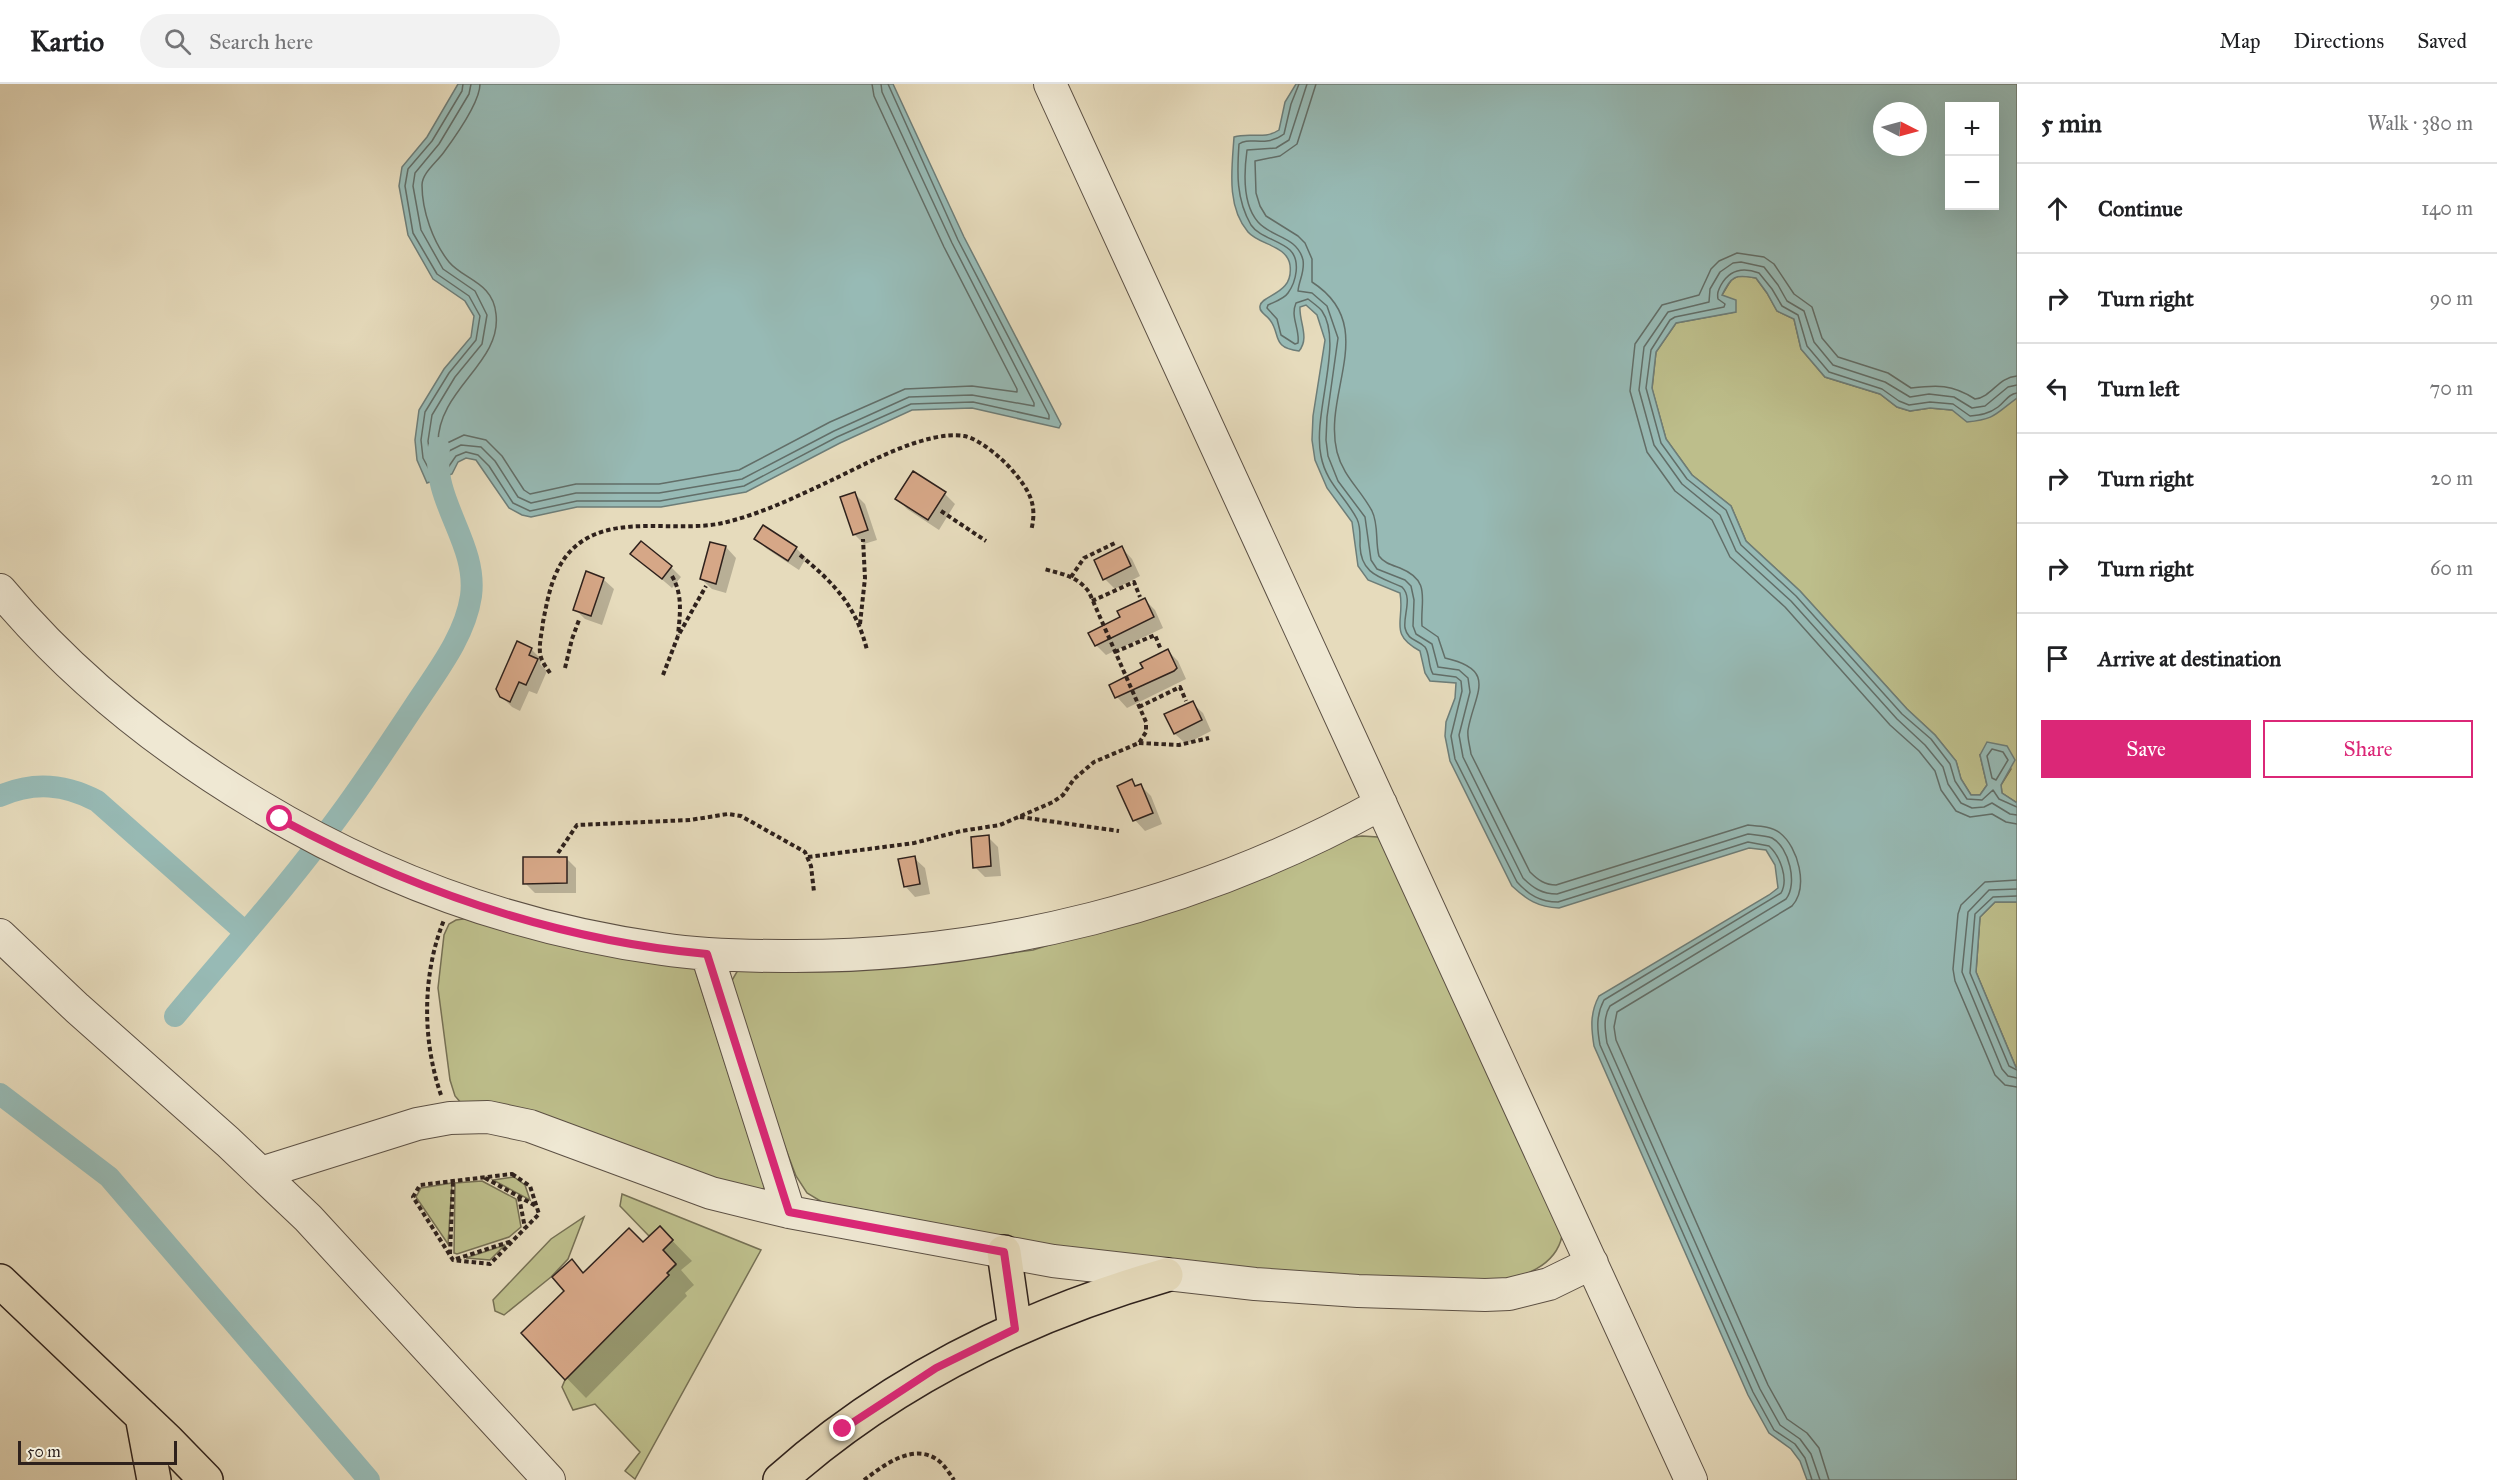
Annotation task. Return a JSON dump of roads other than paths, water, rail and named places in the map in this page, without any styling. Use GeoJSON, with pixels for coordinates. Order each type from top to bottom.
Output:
{"type":"FeatureCollection","features":[{"type":"Feature","properties":{"kind":"main road"},"geometry":{"type":"LineString","coordinates":[[1004,1252],[1015,1329]]}},
{"type":"Feature","properties":{"kind":"main road"},"geometry":{"type":"LineString","coordinates":[[780,1480],[843,1429],[889,1397],[980,1345],[1071,1305],[1166,1275]]}},
{"type":"Feature","properties":{"kind":"main road"},"geometry":{"type":"LineString","coordinates":[[0,1281],[142,1416],[202,1478]]}},
{"type":"Feature","properties":{"kind":"main road"},"geometry":{"type":"LineString","coordinates":[[142,1416],[153,1480]]}},
{"type":"Feature","properties":{"kind":"street"},"geometry":{"type":"LineString","coordinates":[[1050,84],[1691,1480]]}},
{"type":"Feature","properties":{"kind":"street"},"geometry":{"type":"LineString","coordinates":[[0,590],[49,643],[136,721],[230,789],[306,833],[346,853],[492,912],[607,940],[665,950],[707,954],[812,957],[874,954],[935,949],[1057,928],[1186,891],[1291,849],[1381,804]]}},
{"type":"Feature","properties":{"kind":"street"},"geometry":{"type":"LineString","coordinates":[[0,935],[308,1218],[549,1480]]}},
{"type":"Feature","properties":{"kind":"street"},"geometry":{"type":"LineString","coordinates":[[707,954],[789,1212]]}},
{"type":"Feature","properties":{"kind":"street"},"geometry":{"type":"LineString","coordinates":[[261,1173],[417,1124],[450,1118],[488,1118],[530,1126],[711,1193],[789,1212],[1004,1252],[1166,1275],[1358,1291],[1485,1296],[1509,1294],[1550,1284],[1592,1263]]}},
{"type":"Feature","properties":{"kind":"water"},"geometry":{"type":"Polygon","coordinates":[[[458,84],[893,84],[964,237],[1061,424],[1059,428],[972,408],[912,410],[840,443],[746,492],[661,507],[577,507],[531,517],[522,515],[509,508],[476,460],[466,458],[458,462],[452,474],[427,483],[417,460],[415,440],[419,410],[444,369],[471,337],[474,316],[465,301],[433,279],[408,235],[399,186],[402,167],[427,137],[458,84]]]}},
{"type":"Feature","properties":{"kind":"water"},"geometry":{"type":"Polygon","coordinates":[[[1296,84],[2017,84],[2017,398],[1990,417],[1967,422],[1952,410],[1930,408],[1910,411],[1897,407],[1880,394],[1825,377],[1801,349],[1794,319],[1777,311],[1756,278],[1743,276],[1731,280],[1722,295],[1736,300],[1736,312],[1676,323],[1656,352],[1652,388],[1666,439],[1692,475],[1731,506],[1746,541],[1800,591],[1907,709],[1935,735],[1956,761],[1961,779],[1971,795],[1980,795],[1987,785],[1980,755],[1987,742],[2007,746],[2015,760],[2001,785],[2002,793],[2017,803],[2017,902],[1995,902],[1980,917],[1976,972],[2017,1070],[2017,1480],[1807,1480],[1800,1461],[1791,1449],[1769,1433],[1748,1395],[1594,1046],[1592,1020],[1599,996],[1778,888],[1775,865],[1766,850],[1749,848],[1559,908],[1533,902],[1512,886],[1450,761],[1445,736],[1446,722],[1455,698],[1456,683],[1430,681],[1425,673],[1420,651],[1410,645],[1401,633],[1400,593],[1368,580],[1358,566],[1352,522],[1327,488],[1315,460],[1312,440],[1313,416],[1325,340],[1317,315],[1306,305],[1300,307],[1304,341],[1299,351],[1280,344],[1273,325],[1260,308],[1262,302],[1283,288],[1290,275],[1290,265],[1284,253],[1248,232],[1236,211],[1232,186],[1234,137],[1268,135],[1279,130],[1285,102],[1296,84]]]}},
{"type":"Feature","properties":{"kind":"waterway"},"geometry":{"type":"LineString","coordinates":[[175,1016],[320,842],[368,776],[448,655],[463,626],[471,596],[471,577],[468,558],[442,486],[438,467],[439,448]]}},
{"type":"Feature","properties":{"kind":"waterway"},"geometry":{"type":"LineString","coordinates":[[0,796],[25,788],[49,786],[73,791],[97,801],[245,932]]}},
{"type":"Feature","properties":{"kind":"waterway"},"geometry":{"type":"LineString","coordinates":[[0,1094],[109,1177],[369,1480]]}}]}
